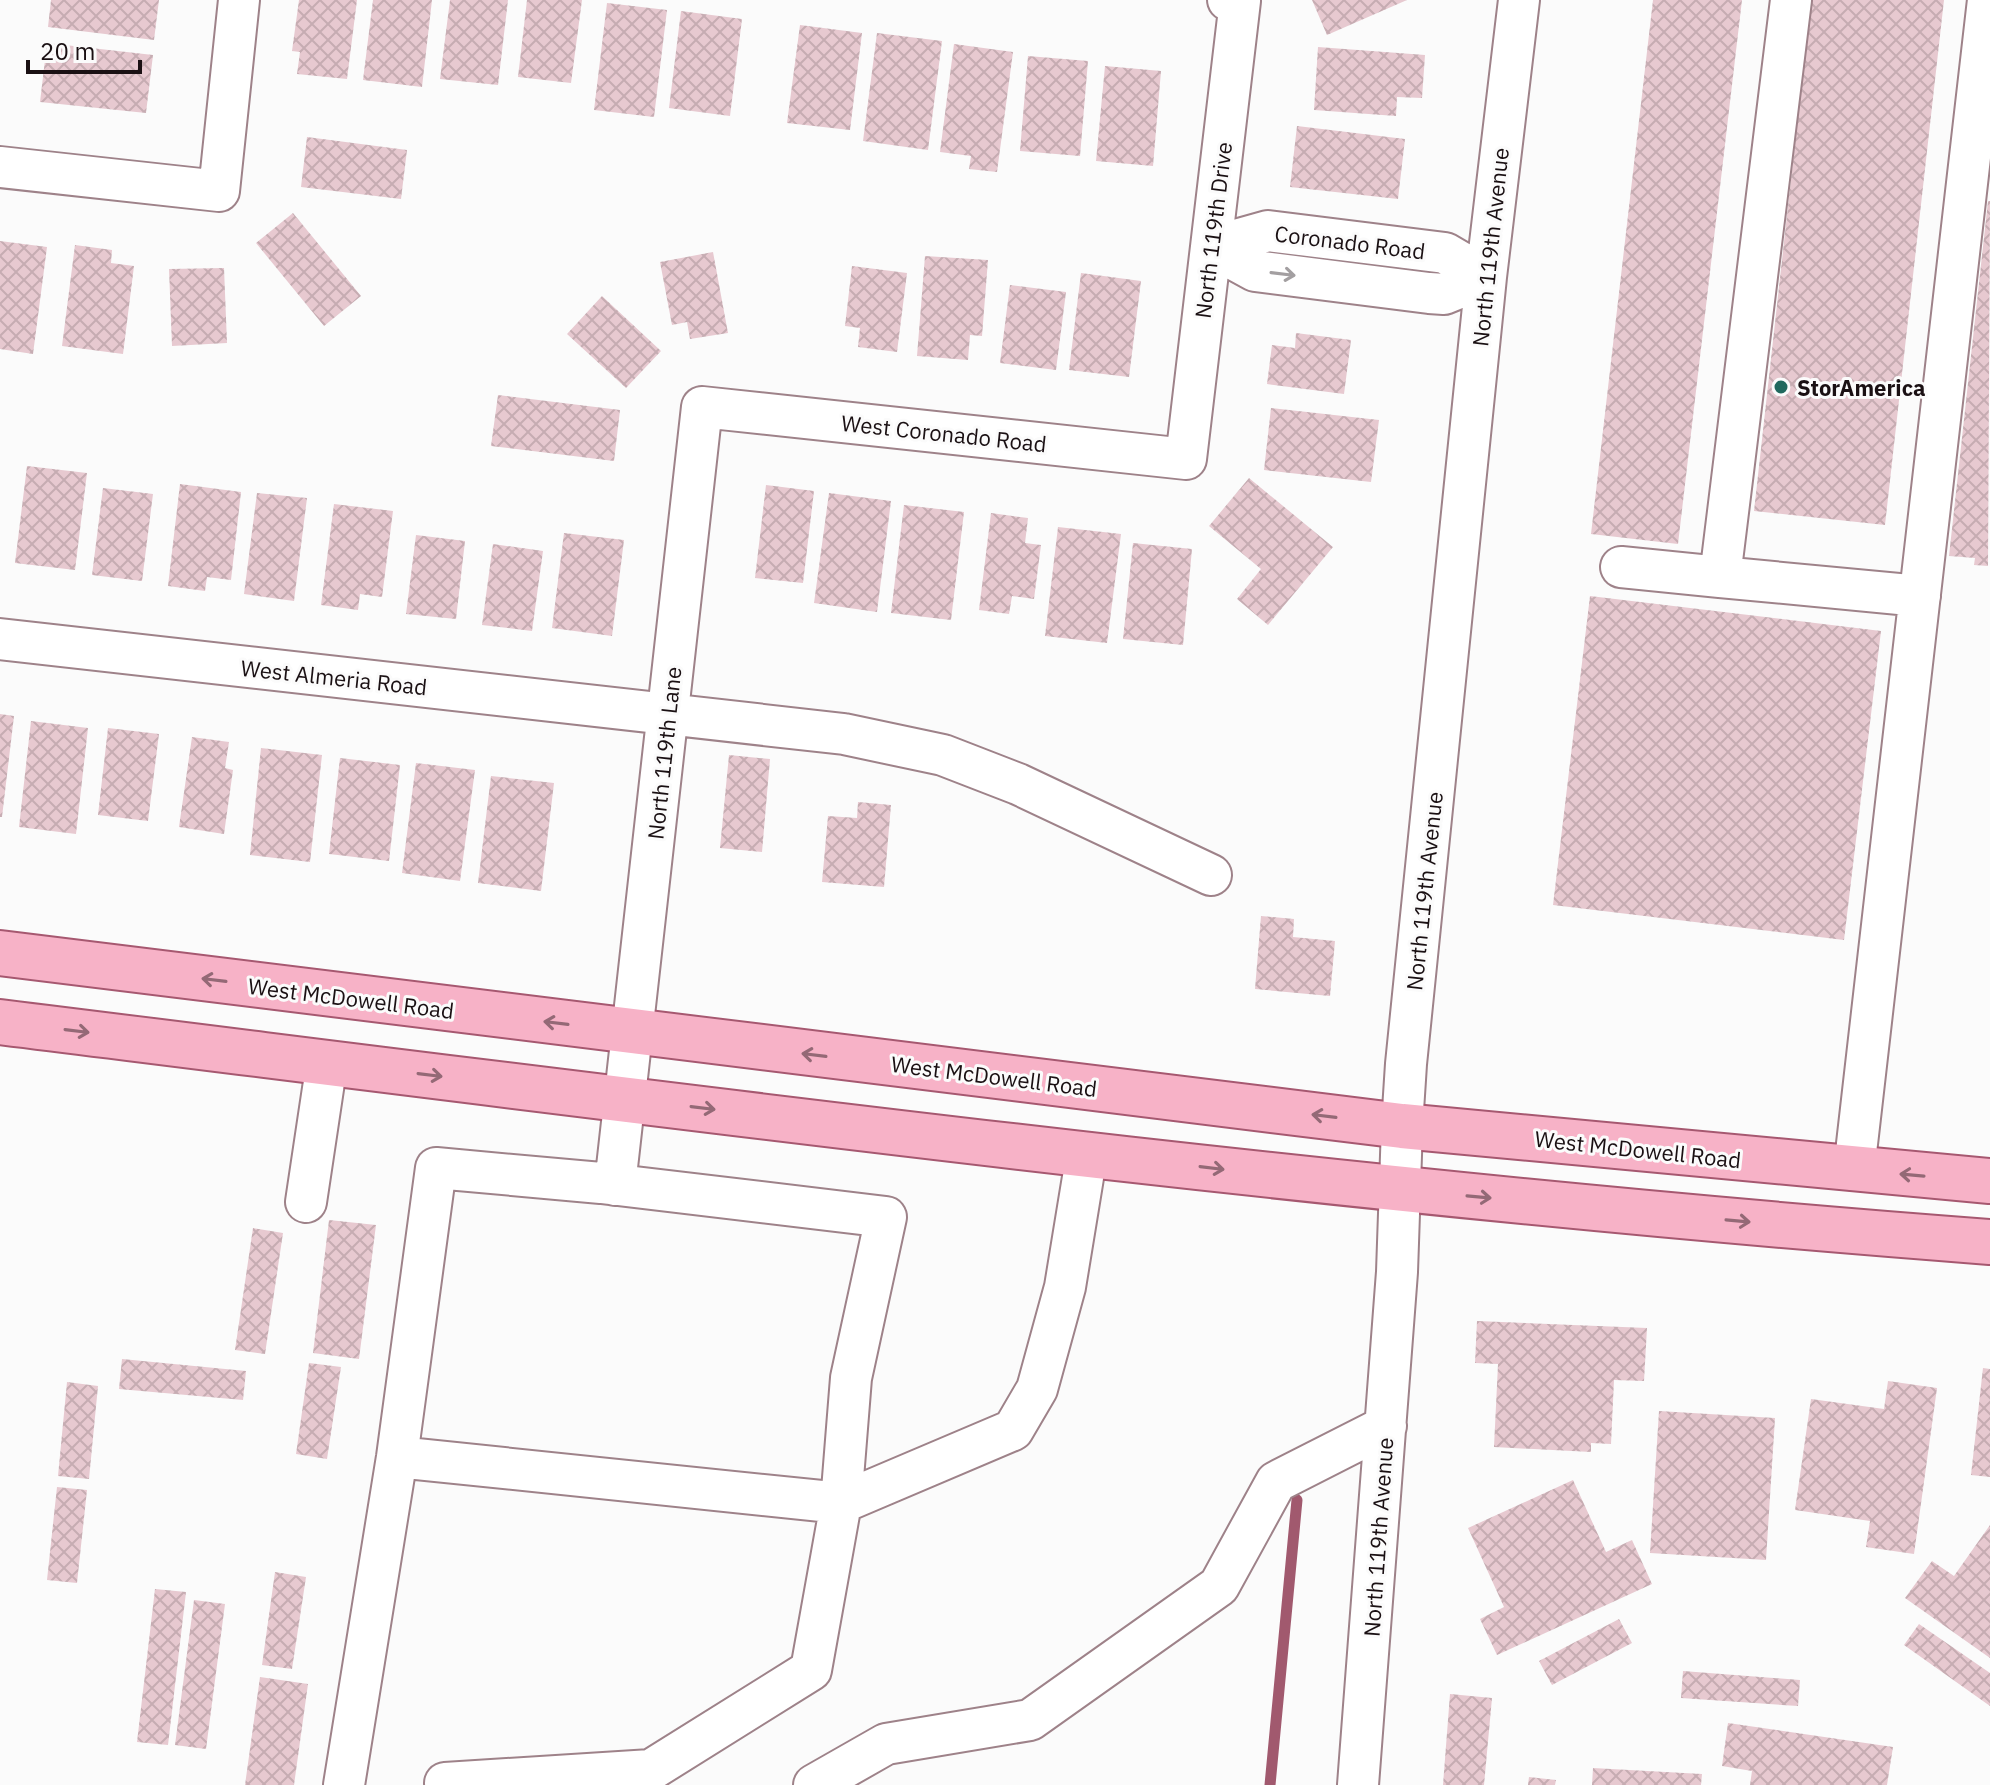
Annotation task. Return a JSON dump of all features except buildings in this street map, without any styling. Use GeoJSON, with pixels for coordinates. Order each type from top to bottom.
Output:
{"type":"FeatureCollection","features":[{"type":"Feature","properties":{"kind":"main road","name":"West McDowell Road"},"geometry":{"type":"LineString","coordinates":[[0,953],[1402,1126],[1990,1181]]}},
{"type":"Feature","properties":{"kind":"main road"},"geometry":{"type":"LineString","coordinates":[[0,1022],[1401,1189],[1817,1229],[1990,1242]]}},
{"type":"Feature","properties":{"kind":"street"},"geometry":{"type":"LineString","coordinates":[[0,167],[219,191],[239,0]]}},
{"type":"Feature","properties":{"kind":"street","name":"North 119th Avenue"},"geometry":{"type":"LineString","coordinates":[[1358,1785],[1386,1426],[1402,1126],[1486,277],[1519,0]]}},
{"type":"Feature","properties":{"kind":"street"},"geometry":{"type":"LineString","coordinates":[[1720,577],[1791,0]]}},
{"type":"Feature","properties":{"kind":"street"},"geometry":{"type":"LineString","coordinates":[[1854,1170],[1988,0]]}},
{"type":"Feature","properties":{"kind":"street","name":"North 119th Drive"},"geometry":{"type":"LineString","coordinates":[[1186,459],[1211,247],[1234,1]]}},
{"type":"Feature","properties":{"kind":"street","name":"Coronado Road"},"geometry":{"type":"LineString","coordinates":[[1211,247],[1268,231],[1445,253],[1486,277]]}},
{"type":"Feature","properties":{"kind":"street","name":"West Coronado Road"},"geometry":{"type":"LineString","coordinates":[[702,407],[1186,459]]}},
{"type":"Feature","properties":{"kind":"street","name":"North 119th Lane"},"geometry":{"type":"LineString","coordinates":[[615,1185],[702,407]]}},
{"type":"Feature","properties":{"kind":"street"},"geometry":{"type":"LineString","coordinates":[[1621,567],[1920,596]]}},
{"type":"Feature","properties":{"kind":"street","name":"West Almeria Road"},"geometry":{"type":"LineString","coordinates":[[0,639],[844,734],[943,755],[1018,784],[1211,875]]}},
{"type":"Feature","properties":{"kind":"street"},"geometry":{"type":"LineString","coordinates":[[306,1202],[327,1062]]}},
{"type":"Feature","properties":{"kind":"street"},"geometry":{"type":"LineString","coordinates":[[397,1457],[841,1503],[1013,1430],[1037,1389],[1065,1287],[1087,1153]]}},
{"type":"Feature","properties":{"kind":"street"},"geometry":{"type":"LineString","coordinates":[[344,1785],[397,1457],[436,1168],[615,1185],[886,1217],[851,1378],[841,1503],[811,1670],[651,1770],[445,1783]]}},
{"type":"Feature","properties":{"kind":"street"},"geometry":{"type":"LineString","coordinates":[[814,1785],[886,1744],[1030,1720],[1219,1586],[1276,1482],[1386,1426]]}},
{"type":"Feature","properties":{"kind":"waterway"},"geometry":{"type":"LineString","coordinates":[[1270,1785],[1297,1500]]}},
{"type":"Feature","properties":{"kind":"place","name":"StorAmerica"},"geometry":{"type":"Point","coordinates":[1781,387]}}]}
